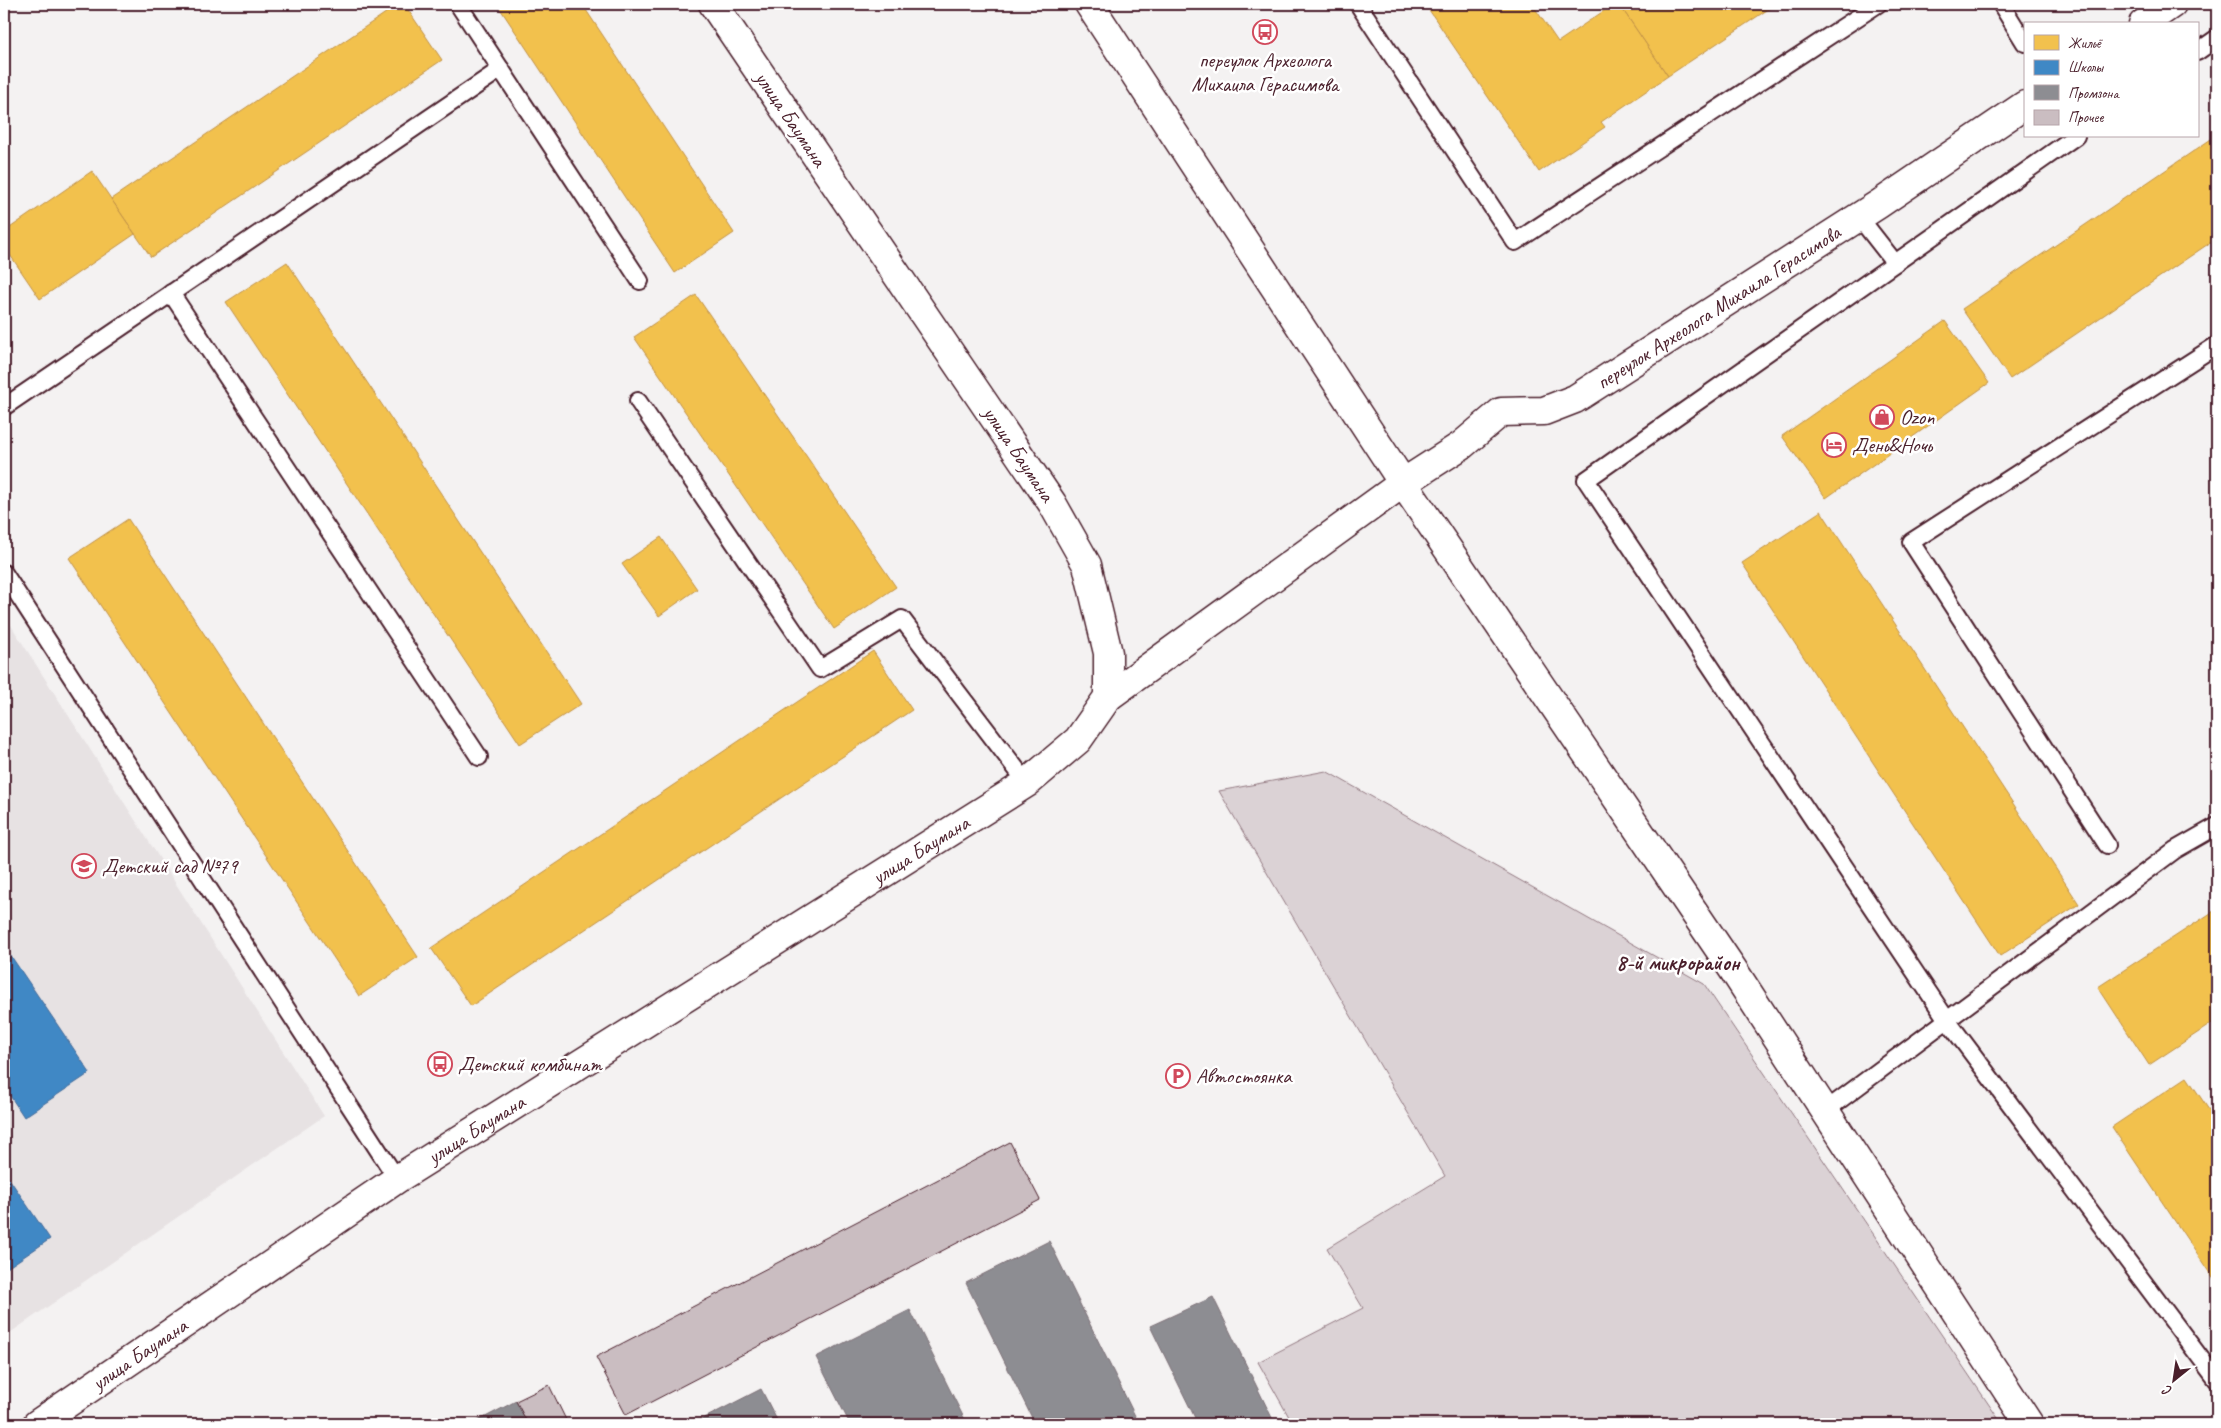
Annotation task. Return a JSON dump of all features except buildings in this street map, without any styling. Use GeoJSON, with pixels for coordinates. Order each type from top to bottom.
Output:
{"type":"FeatureCollection","features":[{"type":"Feature","properties":{"kind":"street","name":"улица Баумана"},"geometry":{"type":"LineString","coordinates":[[37,1424],[397,1179],[1027,783],[1078,740],[1108,697],[1108,654],[1088,565],[1046,495],[713,4]]}},
{"type":"Feature","properties":{"kind":"street"},"geometry":{"type":"LineString","coordinates":[[1089,4],[1403,483],[1732,968],[2029,1424]]}},
{"type":"Feature","properties":{"kind":"street"},"geometry":{"type":"LineString","coordinates":[[2146,22],[2172,4]]}},
{"type":"Feature","properties":{"kind":"street","name":"переулок Археолога Михаила Герасимова"},"geometry":{"type":"LineString","coordinates":[[1108,697],[1403,483],[1462,445],[1501,412],[1544,410],[1575,399],[1859,217],[2024,106]]}},
{"type":"Feature","properties":{"kind":"lane"},"geometry":{"type":"LineString","coordinates":[[458,4],[640,281]]}},
{"type":"Feature","properties":{"kind":"lane"},"geometry":{"type":"LineString","coordinates":[[1358,4],[1515,242],[1878,4]]}},
{"type":"Feature","properties":{"kind":"lane"},"geometry":{"type":"LineString","coordinates":[[2001,4],[2024,41]]}},
{"type":"Feature","properties":{"kind":"lane"},"geometry":{"type":"LineString","coordinates":[[2198,51],[2217,38]]}},
{"type":"Feature","properties":{"kind":"lane"},"geometry":{"type":"LineString","coordinates":[[4,407],[501,69]]}},
{"type":"Feature","properties":{"kind":"lane"},"geometry":{"type":"LineString","coordinates":[[2073,138],[1586,480],[1947,1020],[2217,1380]]}},
{"type":"Feature","properties":{"kind":"lane"},"geometry":{"type":"LineString","coordinates":[[1859,217],[1895,264]]}},
{"type":"Feature","properties":{"kind":"lane"},"geometry":{"type":"LineString","coordinates":[[172,293],[480,757]]}},
{"type":"Feature","properties":{"kind":"lane"},"geometry":{"type":"LineString","coordinates":[[2107,845],[1911,542],[2217,346]]}},
{"type":"Feature","properties":{"kind":"lane"},"geometry":{"type":"LineString","coordinates":[[638,401],[820,669],[902,619],[1027,783]]}},
{"type":"Feature","properties":{"kind":"lane"},"geometry":{"type":"LineString","coordinates":[[4,573],[397,1179]]}},
{"type":"Feature","properties":{"kind":"lane"},"geometry":{"type":"LineString","coordinates":[[1825,1111],[2175,850],[2217,826]]}},
{"type":"Feature","properties":{"kind":"shaded area","name":"Детский сад №79"},"geometry":{"type":"Polygon","coordinates":[[[4,617],[324,1116],[4,1337],[4,617]]]}},
{"type":"Feature","properties":{"kind":"shaded area"},"geometry":{"type":"Polygon","coordinates":[[[1326,771],[1704,984],[2002,1424],[1293,1424],[1258,1362],[1363,1308],[1327,1248],[1445,1176],[1219,791],[1326,771]]]}},
{"type":"Feature","properties":{"kind":"place","name":"переулок Археолога Михаила Герасимова"},"geometry":{"type":"Point","coordinates":[1265,32]}},
{"type":"Feature","properties":{"kind":"place","name":"Ozon"},"geometry":{"type":"Point","coordinates":[1882,417]}},
{"type":"Feature","properties":{"kind":"place","name":"День&Ночь"},"geometry":{"type":"Point","coordinates":[1834,445]}},
{"type":"Feature","properties":{"kind":"place","name":"Детский сад №79"},"geometry":{"type":"Point","coordinates":[84,866]}},
{"type":"Feature","properties":{"kind":"place","name":"Детский комбинат"},"geometry":{"type":"Point","coordinates":[440,1064]}},
{"type":"Feature","properties":{"kind":"place","name":"Автостоянка"},"geometry":{"type":"Point","coordinates":[1178,1076]}},
{"type":"Feature","properties":{"kind":"district","name":"8-й микрорайон"},"geometry":{"type":"Point","coordinates":[1678,962]}}]}
